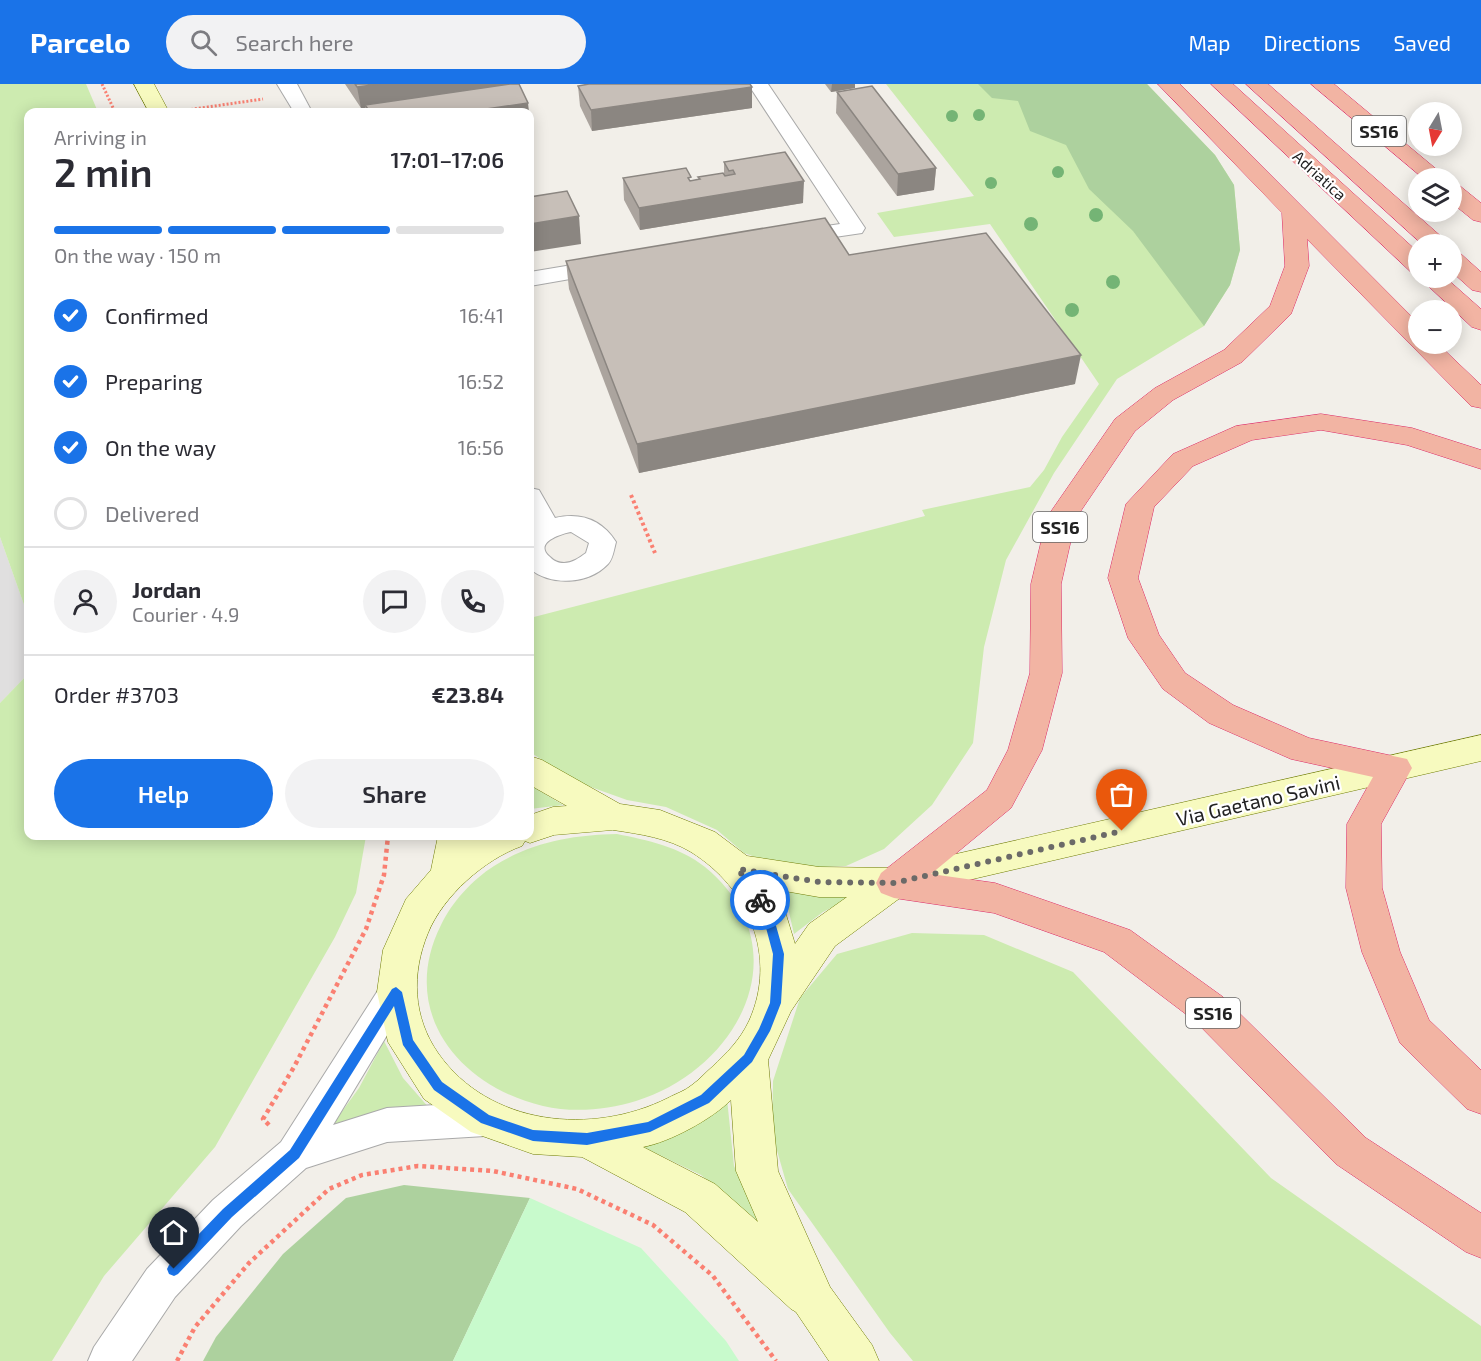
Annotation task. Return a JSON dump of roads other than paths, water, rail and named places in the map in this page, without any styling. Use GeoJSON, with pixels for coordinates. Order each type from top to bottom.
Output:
{"type":"FeatureCollection","features":[{"type":"Feature","properties":{"kind":"highway"},"geometry":{"type":"LineString","coordinates":[[1168,84],[1408,328]]}},
{"type":"Feature","properties":{"kind":"highway","name":"Adriatica"},"geometry":{"type":"LineString","coordinates":[[1221,84],[1408,256]]}},
{"type":"Feature","properties":{"kind":"highway","name":"Adriatica"},"geometry":{"type":"LineString","coordinates":[[1256,84],[1425,234]]}},
{"type":"Feature","properties":{"kind":"highway","name":"SS16"},"geometry":{"type":"LineString","coordinates":[[1320,84],[1424,168]]}},
{"type":"Feature","properties":{"kind":"highway"},"geometry":{"type":"LineString","coordinates":[[1462,199],[1478,211]]}},
{"type":"Feature","properties":{"kind":"highway","name":"SS16"},"geometry":{"type":"LineString","coordinates":[[894,883],[999,799],[1025,750],[1046,673],[1046,584],[1062,517],[1125,425],[1164,394],[1233,356],[1282,309],[1297,266],[1293,213]]}},
{"type":"Feature","properties":{"kind":"highway"},"geometry":{"type":"LineString","coordinates":[[1462,268],[1481,285]]}},
{"type":"Feature","properties":{"kind":"highway"},"geometry":{"type":"LineString","coordinates":[[1443,288],[1481,322]]}},
{"type":"Feature","properties":{"kind":"highway"},"geometry":{"type":"LineString","coordinates":[[1434,354],[1481,400]]}},
{"type":"Feature","properties":{"kind":"highway"},"geometry":{"type":"LineString","coordinates":[[1481,460],[1412,437],[1321,422],[1246,432],[1183,460],[1140,504],[1123,578],[1144,638],[1174,681],[1221,714],[1302,750],[1395,768],[1364,824],[1364,888],[1381,952],[1414,1031],[1481,1096]]}},
{"type":"Feature","properties":{"kind":"highway","name":"SS16"},"geometry":{"type":"LineString","coordinates":[[894,883],[994,898],[1117,941],[1209,1009],[1351,1151],[1481,1237]]}},
{"type":"Feature","properties":{"kind":"main road"},"geometry":{"type":"LineString","coordinates":[[144,84],[157,108]]}},
{"type":"Feature","properties":{"kind":"main road","name":"Via Gaetano Savini"},"geometry":{"type":"LineString","coordinates":[[738,869],[819,882],[894,883],[1481,748]]}},
{"type":"Feature","properties":{"kind":"main road"},"geometry":{"type":"LineString","coordinates":[[534,771],[613,816]]}},
{"type":"Feature","properties":{"kind":"main road"},"geometry":{"type":"LineString","coordinates":[[499,840],[448,875],[419,910],[402,950],[396,992],[408,1042],[438,1086],[485,1119],[533,1135],[587,1139],[650,1127],[705,1099],[748,1058],[764,1031],[775,1003],[779,954],[766,908],[738,869],[703,842],[660,824],[613,816],[553,820],[534,827]]}},
{"type":"Feature","properties":{"kind":"main road"},"geometry":{"type":"LineString","coordinates":[[448,875],[454,840]]}},
{"type":"Feature","properties":{"kind":"main road","name":"Via Gaetano Savini"},"geometry":{"type":"LineString","coordinates":[[775,1003],[822,935],[894,883]]}},
{"type":"Feature","properties":{"kind":"main road"},"geometry":{"type":"LineString","coordinates":[[748,1058],[757,1171],[814,1302],[856,1361]]}},
{"type":"Feature","properties":{"kind":"main road"},"geometry":{"type":"LineString","coordinates":[[587,1139],[700,1198],[814,1302]]}},
{"type":"Feature","properties":{"kind":"street"},"geometry":{"type":"LineString","coordinates":[[758,84],[854,228],[773,241]]}},
{"type":"Feature","properties":{"kind":"street"},"geometry":{"type":"LineString","coordinates":[[290,89],[301,108]]}},
{"type":"Feature","properties":{"kind":"street"},"geometry":{"type":"LineString","coordinates":[[534,278],[625,264]]}},
{"type":"Feature","properties":{"kind":"street"},"geometry":{"type":"LineString","coordinates":[[534,503],[548,528]]}},
{"type":"Feature","properties":{"kind":"street"},"geometry":{"type":"LineString","coordinates":[[108,1361],[160,1284],[227,1213],[294,1154],[396,992]]}},
{"type":"Feature","properties":{"kind":"street"},"geometry":{"type":"LineString","coordinates":[[294,1154],[387,1125],[485,1119]]}}]}
